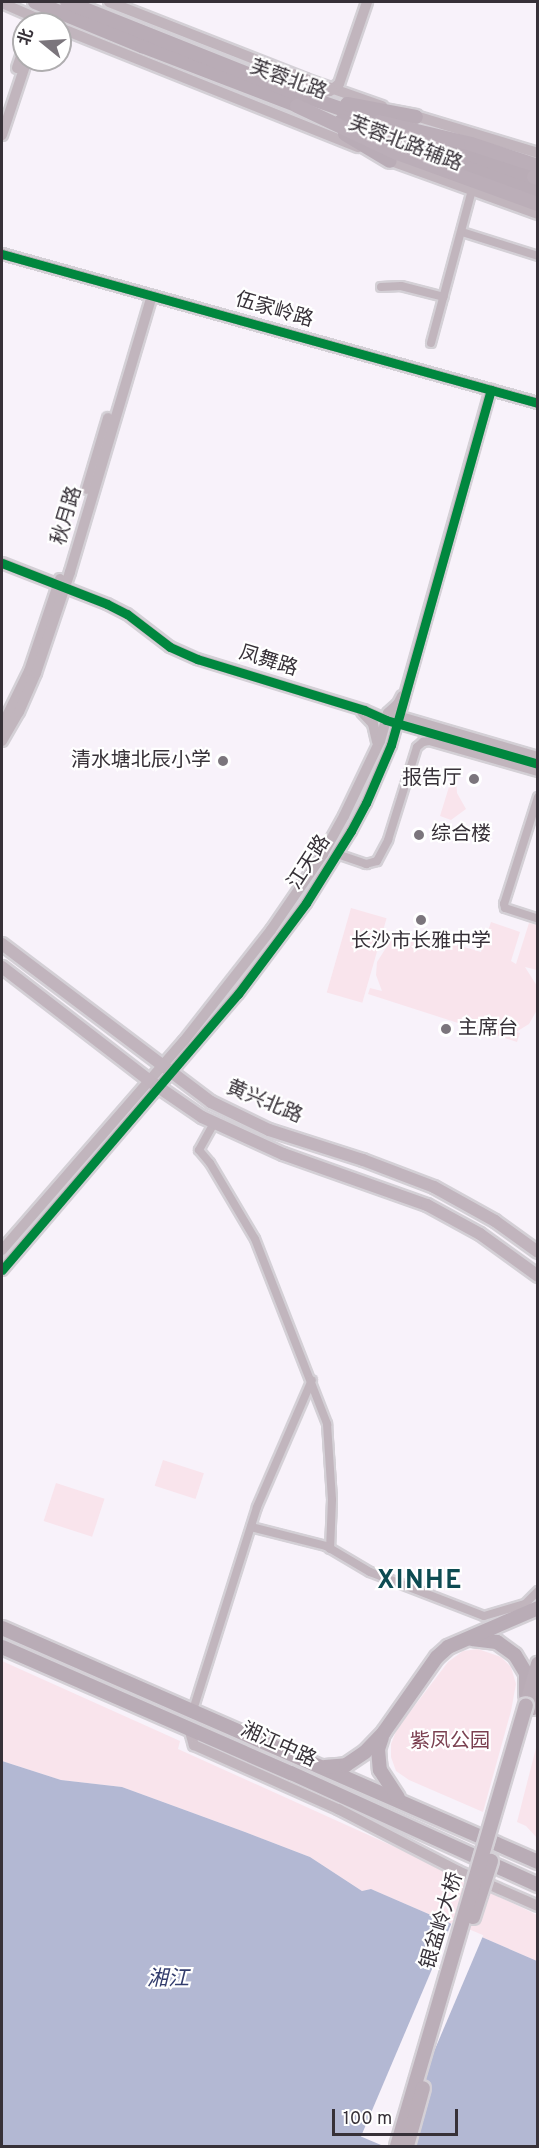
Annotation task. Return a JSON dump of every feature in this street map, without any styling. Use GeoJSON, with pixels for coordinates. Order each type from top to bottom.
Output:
{"type":"FeatureCollection","features":[{"type":"Feature","properties":{"kind":"highway"},"geometry":{"type":"LineString","coordinates":[[295,101],[396,153],[537,204]]}},
{"type":"Feature","properties":{"kind":"highway"},"geometry":{"type":"LineString","coordinates":[[379,122],[464,142],[536,180]]}},
{"type":"Feature","properties":{"kind":"highway"},"geometry":{"type":"LineString","coordinates":[[532,1704],[537,1664]]}},
{"type":"Feature","properties":{"kind":"highway"},"geometry":{"type":"LineString","coordinates":[[532,1704],[537,1692]]}},
{"type":"Feature","properties":{"kind":"highway","name":"银盆岭大桥"},"geometry":{"type":"LineString","coordinates":[[397,2146],[532,1704]]}},
{"type":"Feature","properties":{"kind":"highway","name":"银盆岭大桥"},"geometry":{"type":"LineString","coordinates":[[407,2146],[433,2048],[484,1886],[532,1704]]}},
{"type":"Feature","properties":{"kind":"main road","name":"芙蓉北路"},"geometry":{"type":"LineString","coordinates":[[67,2],[295,101],[379,122]]}},
{"type":"Feature","properties":{"kind":"main road","name":"芙蓉北路"},"geometry":{"type":"LineString","coordinates":[[72,22],[295,101],[536,180]]}},
{"type":"Feature","properties":{"kind":"main road"},"geometry":{"type":"LineString","coordinates":[[295,101],[416,117]]}},
{"type":"Feature","properties":{"kind":"main road"},"geometry":{"type":"LineString","coordinates":[[295,101],[390,161]]}},
{"type":"Feature","properties":{"kind":"main road","name":"黄兴北路"},"geometry":{"type":"LineString","coordinates":[[2,944],[211,1102],[248,1121],[389,1169],[455,1198],[495,1221],[537,1252]]}},
{"type":"Feature","properties":{"kind":"main road","name":"黄兴北路"},"geometry":{"type":"LineString","coordinates":[[2,967],[153,1084],[214,1123],[283,1154],[427,1205],[480,1234],[537,1276]]}},
{"type":"Feature","properties":{"kind":"main road"},"geometry":{"type":"LineString","coordinates":[[320,1767],[346,1766],[365,1752],[384,1732],[437,1657],[461,1641],[537,1608]]}},
{"type":"Feature","properties":{"kind":"main road","name":"湘江中路"},"geometry":{"type":"LineString","coordinates":[[2,1628],[537,1862]]}},
{"type":"Feature","properties":{"kind":"main road"},"geometry":{"type":"LineString","coordinates":[[461,1641],[490,1639],[516,1655],[526,1673],[532,1704]]}},
{"type":"Feature","properties":{"kind":"main road","name":"湘江中路"},"geometry":{"type":"LineString","coordinates":[[2,1647],[189,1728],[537,1885]]}},
{"type":"Feature","properties":{"kind":"main road"},"geometry":{"type":"LineString","coordinates":[[384,1732],[378,1749],[380,1770],[400,1801]]}},
{"type":"Feature","properties":{"kind":"street","name":"芙蓉北路辅路"},"geometry":{"type":"LineString","coordinates":[[109,2],[333,89],[416,117],[537,153]]}},
{"type":"Feature","properties":{"kind":"street"},"geometry":{"type":"LineString","coordinates":[[282,117],[295,101],[333,89],[343,77],[367,2]]}},
{"type":"Feature","properties":{"kind":"street"},"geometry":{"type":"LineString","coordinates":[[357,97],[349,88],[349,79],[372,2]]}},
{"type":"Feature","properties":{"kind":"street"},"geometry":{"type":"LineString","coordinates":[[2,3],[41,12]]}},
{"type":"Feature","properties":{"kind":"street","name":"芙蓉北路辅路"},"geometry":{"type":"LineString","coordinates":[[72,33],[390,161],[537,214]]}},
{"type":"Feature","properties":{"kind":"street"},"geometry":{"type":"LineString","coordinates":[[137,60],[142,46]]}},
{"type":"Feature","properties":{"kind":"street"},"geometry":{"type":"LineString","coordinates":[[2,135],[4,111],[16,72]]}},
{"type":"Feature","properties":{"kind":"street"},"geometry":{"type":"LineString","coordinates":[[4,111],[22,72]]}},
{"type":"Feature","properties":{"kind":"street"},"geometry":{"type":"LineString","coordinates":[[431,343],[472,190]]}},
{"type":"Feature","properties":{"kind":"street"},"geometry":{"type":"LineString","coordinates":[[462,232],[537,256]]}},
{"type":"Feature","properties":{"kind":"street","name":"伍家岭路"},"geometry":{"type":"LineString","coordinates":[[2,254],[537,403]]}},
{"type":"Feature","properties":{"kind":"street"},"geometry":{"type":"LineString","coordinates":[[381,287],[401,286],[444,297]]}},
{"type":"Feature","properties":{"kind":"street","name":"秋月路"},"geometry":{"type":"LineString","coordinates":[[2,741],[28,693],[149,295]]}},
{"type":"Feature","properties":{"kind":"street","name":"江天路"},"geometry":{"type":"LineString","coordinates":[[166,1070],[301,887],[344,816],[374,753],[404,701],[490,390]]}},
{"type":"Feature","properties":{"kind":"street","name":"江天路"},"geometry":{"type":"LineString","coordinates":[[2,1250],[259,966],[337,854],[366,803],[387,754],[393,719],[490,390]]}},
{"type":"Feature","properties":{"kind":"street","name":"凤舞路"},"geometry":{"type":"LineString","coordinates":[[2,563],[62,585],[127,614],[182,654],[393,719],[425,732],[537,764]]}},
{"type":"Feature","properties":{"kind":"street","name":"秋月路"},"geometry":{"type":"LineString","coordinates":[[2,726],[29,670],[62,585]]}},
{"type":"Feature","properties":{"kind":"street"},"geometry":{"type":"LineString","coordinates":[[404,701],[407,716],[415,721]]}},
{"type":"Feature","properties":{"kind":"street"},"geometry":{"type":"LineString","coordinates":[[351,706],[365,714],[373,724],[377,738],[374,753]]}},
{"type":"Feature","properties":{"kind":"street","name":"凤舞路"},"geometry":{"type":"LineString","coordinates":[[393,719],[415,721],[537,757]]}},
{"type":"Feature","properties":{"kind":"street"},"geometry":{"type":"LineString","coordinates":[[387,754],[402,735],[425,732]]}},
{"type":"Feature","properties":{"kind":"street"},"geometry":{"type":"LineString","coordinates":[[337,854],[366,864],[377,861],[388,840],[417,747],[423,742],[429,741],[537,772]]}},
{"type":"Feature","properties":{"kind":"street"},"geometry":{"type":"LineString","coordinates":[[537,797],[504,904],[505,908],[537,919]]}},
{"type":"Feature","properties":{"kind":"street","name":"江天路"},"geometry":{"type":"LineString","coordinates":[[2,1270],[153,1084]]}},
{"type":"Feature","properties":{"kind":"street"},"geometry":{"type":"LineString","coordinates":[[214,1123],[199,1150],[210,1163],[255,1239],[312,1380],[327,1424],[332,1500],[330,1549]]}},
{"type":"Feature","properties":{"kind":"street"},"geometry":{"type":"LineString","coordinates":[[193,1710],[251,1527],[312,1380]]}},
{"type":"Feature","properties":{"kind":"street"},"geometry":{"type":"LineString","coordinates":[[251,1527],[330,1549],[370,1572],[484,1616],[525,1604],[537,1592]]}},
{"type":"Feature","properties":{"kind":"street"},"geometry":{"type":"LineString","coordinates":[[189,1728],[194,1745],[338,1809],[359,1822],[458,1871],[537,1906]]}},
{"type":"Feature","properties":{"kind":"street"},"geometry":{"type":"LineString","coordinates":[[331,1792],[359,1822]]}},
{"type":"Feature","properties":{"kind":"green space"},"geometry":{"type":"Polygon","coordinates":[[[452,777],[456,778],[457,793],[466,809],[451,820],[440,816],[452,777]]]}},
{"type":"Feature","properties":{"kind":"green space"},"geometry":{"type":"Polygon","coordinates":[[[351,908],[387,918],[362,1003],[327,993],[351,908]]]}},
{"type":"Feature","properties":{"kind":"green space"},"geometry":{"type":"Polygon","coordinates":[[[491,922],[520,932],[511,961],[516,964],[529,923],[537,925],[537,970],[525,967],[537,986],[537,1010],[529,1024],[516,1032],[520,1033],[517,1042],[368,994],[370,988],[382,991],[376,975],[377,962],[391,940],[416,933],[481,952],[491,922]]]}},
{"type":"Feature","properties":{"kind":"green space"},"geometry":{"type":"Polygon","coordinates":[[[163,1460],[204,1473],[196,1499],[155,1486],[163,1460]]]}},
{"type":"Feature","properties":{"kind":"green space"},"geometry":{"type":"Polygon","coordinates":[[[56,1483],[105,1499],[92,1537],[44,1521],[56,1483]]]}},
{"type":"Feature","properties":{"kind":"green space","name":"紫凤公园"},"geometry":{"type":"Polygon","coordinates":[[[478,1649],[501,1657],[511,1667],[516,1684],[511,1711],[483,1812],[409,1780],[396,1771],[391,1757],[391,1744],[397,1729],[448,1662],[463,1651],[478,1649]]]}},
{"type":"Feature","properties":{"kind":"green space"},"geometry":{"type":"Polygon","coordinates":[[[2,1661],[180,1741],[178,1749],[406,1852],[537,1915],[537,1961],[371,1889],[362,1891],[310,1857],[245,1832],[122,1787],[61,1780],[2,1761],[2,1661]]]}},
{"type":"Feature","properties":{"kind":"green space","name":"紫凤公园"},"geometry":{"type":"Polygon","coordinates":[[[537,1744],[537,1838],[526,1826],[517,1822],[537,1744]]]}},
{"type":"Feature","properties":{"kind":"water","name":"湘江"},"geometry":{"type":"Polygon","coordinates":[[[2,1761],[61,1780],[122,1787],[245,1832],[310,1857],[362,1891],[371,1889],[537,1961],[537,2146],[2,2146],[2,1761]]]}},
{"type":"Feature","properties":{"kind":"pier"},"geometry":{"type":"Polygon","coordinates":[[[452,1922],[483,1935],[394,2146],[383,2146],[361,2136],[452,1922]]]}},
{"type":"Feature","properties":{"kind":"cycle path"},"geometry":{"type":"LineString","coordinates":[[2,254],[538,403]]}},
{"type":"Feature","properties":{"kind":"cycle path"},"geometry":{"type":"LineString","coordinates":[[2,1270],[238,994],[306,903],[351,831],[391,745],[491,390]]}},
{"type":"Feature","properties":{"kind":"cycle path"},"geometry":{"type":"LineString","coordinates":[[2,563],[107,604],[127,614],[170,647],[197,659],[364,710],[386,720],[538,764]]}},
{"type":"Feature","properties":{"kind":"place","name":"清水塘北辰小学"},"geometry":{"type":"Point","coordinates":[223,761]}},
{"type":"Feature","properties":{"kind":"place","name":"报告厅"},"geometry":{"type":"Point","coordinates":[474,779]}},
{"type":"Feature","properties":{"kind":"place","name":"综合楼"},"geometry":{"type":"Point","coordinates":[419,835]}},
{"type":"Feature","properties":{"kind":"place","name":"长沙市长雅中学"},"geometry":{"type":"Point","coordinates":[421,920]}},
{"type":"Feature","properties":{"kind":"place","name":"主席台"},"geometry":{"type":"Point","coordinates":[446,1029]}},
{"type":"Feature","properties":{"kind":"district","name":"XINHE"},"geometry":{"type":"Point","coordinates":[420,1582]}}]}
